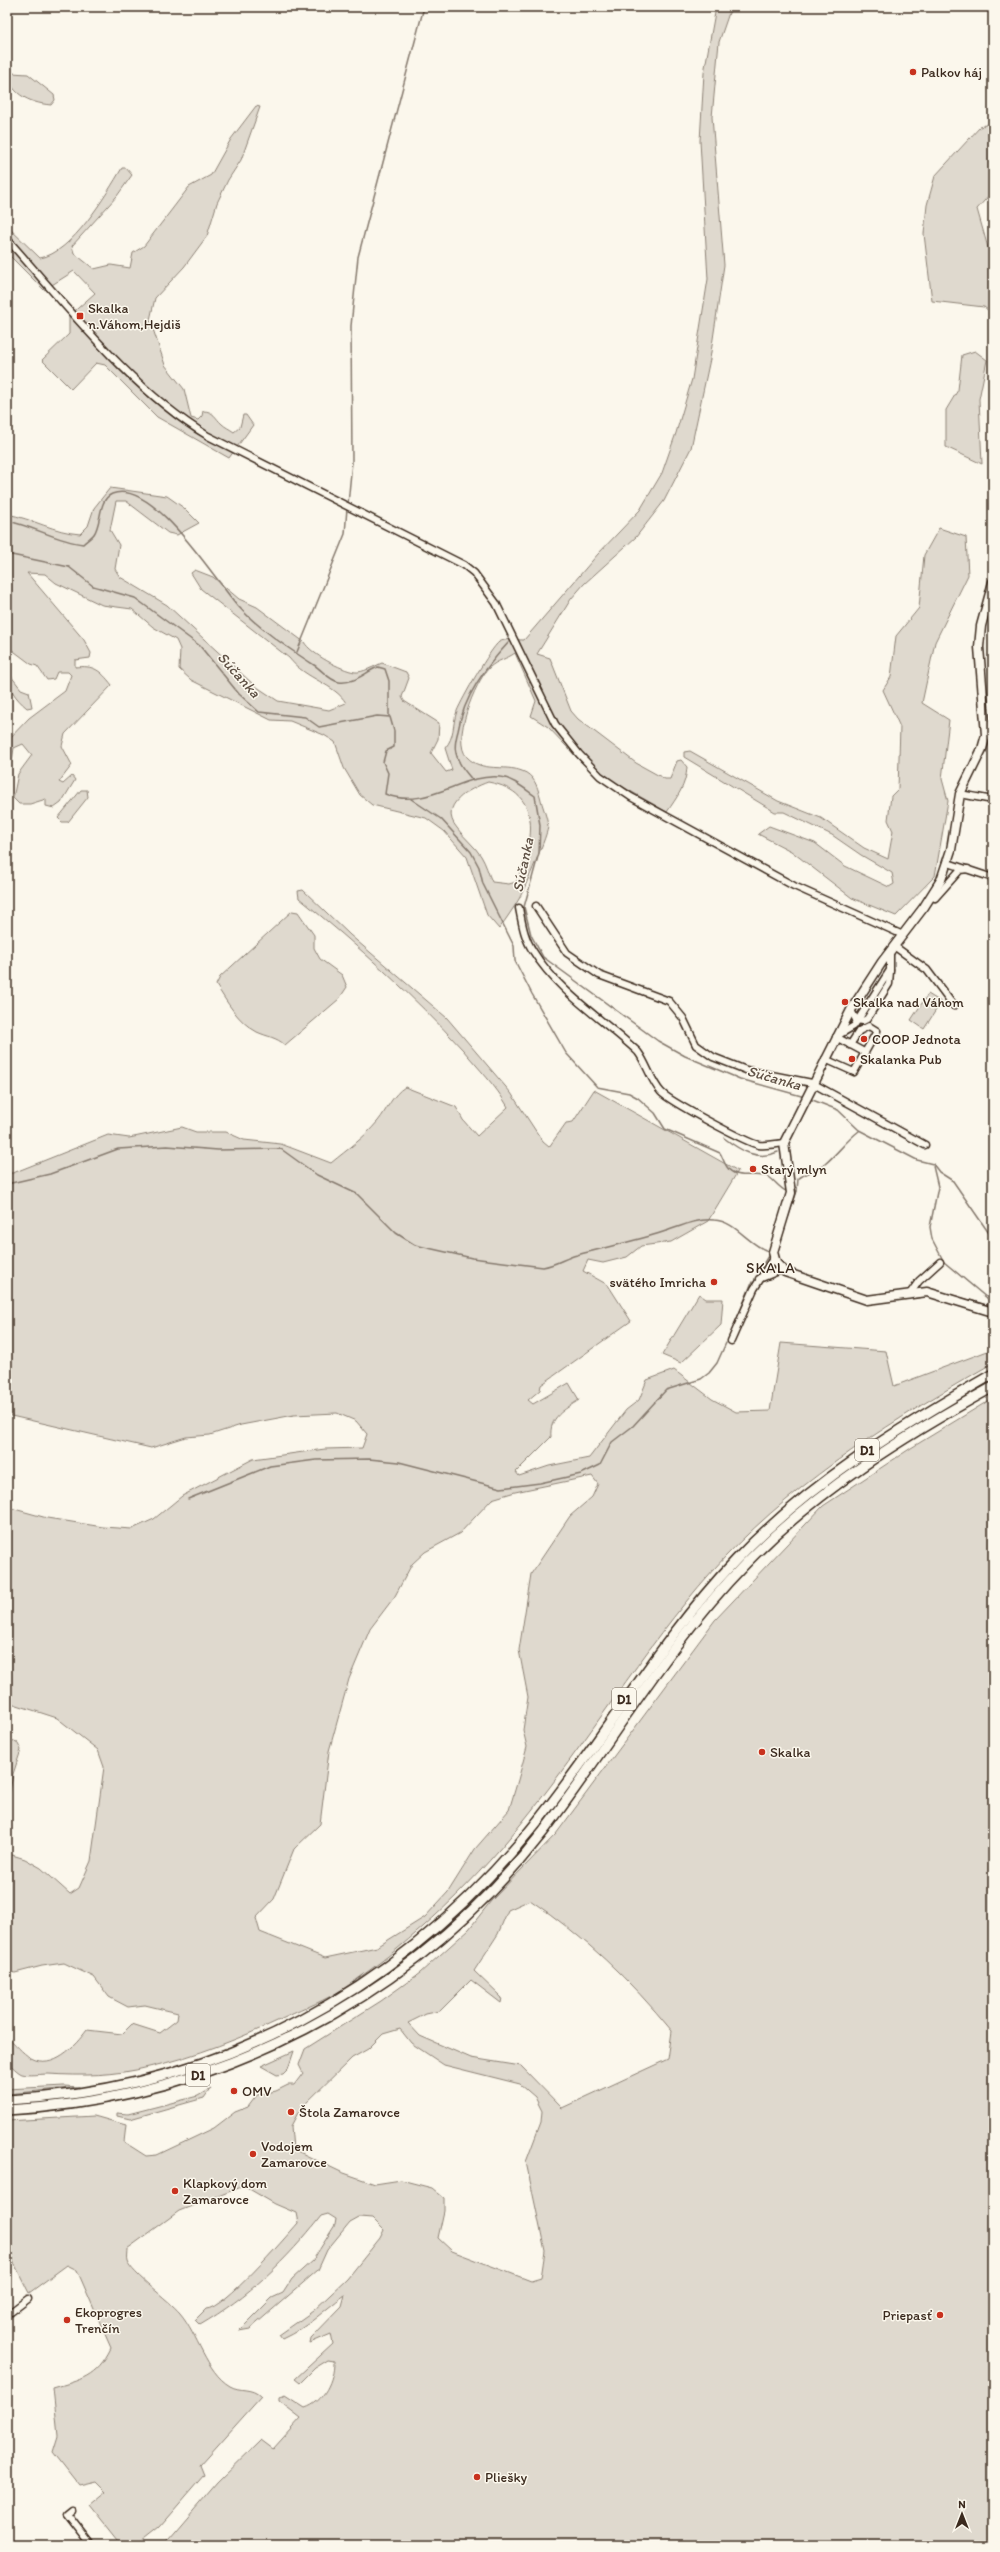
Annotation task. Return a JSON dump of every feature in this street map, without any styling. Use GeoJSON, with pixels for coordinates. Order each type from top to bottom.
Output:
{"type":"FeatureCollection","features":[{"type":"Feature","properties":{"kind":"highway","name":"D1"},"geometry":{"type":"LineString","coordinates":[[7,2100],[50,2097],[107,2089],[168,2074],[218,2058],[310,2016],[370,1980],[406,1954],[460,1908],[497,1869],[534,1826],[665,1643],[715,1583],[758,1537],[825,1480],[910,1423],[993,1374]]}},
{"type":"Feature","properties":{"kind":"highway","name":"D1"},"geometry":{"type":"LineString","coordinates":[[7,2110],[74,2104],[108,2098],[200,2075],[253,2055],[315,2025],[389,1979],[452,1929],[507,1874],[542,1832],[673,1649],[707,1606],[766,1543],[840,1481],[906,1437],[993,1387]]}},
{"type":"Feature","properties":{"kind":"main road"},"geometry":{"type":"LineString","coordinates":[[993,582],[981,626],[979,646],[986,725],[985,739],[960,794],[948,863],[932,896],[892,948],[851,1010],[812,1083],[784,1143],[783,1152],[791,1188],[791,1197],[774,1246],[774,1257],[781,1270],[868,1300],[878,1301],[909,1295],[930,1293],[993,1312]]}},
{"type":"Feature","properties":{"kind":"street"},"geometry":{"type":"LineString","coordinates":[[7,239],[96,339],[180,419],[464,565],[474,573],[496,603],[555,724],[579,754],[610,784],[794,886],[902,935]]}},
{"type":"Feature","properties":{"kind":"street"},"geometry":{"type":"LineString","coordinates":[[960,794],[993,800]]}},
{"type":"Feature","properties":{"kind":"street"},"geometry":{"type":"LineString","coordinates":[[948,863],[993,878]]}},
{"type":"Feature","properties":{"kind":"street"},"geometry":{"type":"LineString","coordinates":[[932,896],[935,898],[960,870],[968,869]]}},
{"type":"Feature","properties":{"kind":"street"},"geometry":{"type":"LineString","coordinates":[[536,906],[567,953],[599,975],[669,1001],[683,1018],[696,1045],[713,1057],[746,1070],[812,1083],[924,1146]]}},
{"type":"Feature","properties":{"kind":"street"},"geometry":{"type":"LineString","coordinates":[[519,908],[523,931],[532,951],[549,973],[638,1052],[646,1062],[659,1090],[666,1097],[719,1124],[742,1140],[760,1145],[784,1143]]}},
{"type":"Feature","properties":{"kind":"street"},"geometry":{"type":"LineString","coordinates":[[864,1052],[836,1037],[854,1026],[858,1021],[867,1019],[889,984],[892,948],[927,970],[954,1006]]}},
{"type":"Feature","properties":{"kind":"street"},"geometry":{"type":"LineString","coordinates":[[851,1010],[852,1016],[858,1021]]}},
{"type":"Feature","properties":{"kind":"street"},"geometry":{"type":"LineString","coordinates":[[825,1059],[854,1072],[877,1031],[868,1026],[859,1031],[850,1045]]}},
{"type":"Feature","properties":{"kind":"street"},"geometry":{"type":"LineString","coordinates":[[731,1341],[759,1280],[774,1257]]}},
{"type":"Feature","properties":{"kind":"street"},"geometry":{"type":"LineString","coordinates":[[909,1295],[919,1281],[940,1262]]}},
{"type":"Feature","properties":{"kind":"street"},"geometry":{"type":"LineString","coordinates":[[759,1280],[781,1270]]}},
{"type":"Feature","properties":{"kind":"street"},"geometry":{"type":"LineString","coordinates":[[7,2315],[28,2299]]}},
{"type":"Feature","properties":{"kind":"street"},"geometry":{"type":"LineString","coordinates":[[72,2509],[67,2513],[92,2545]]}},
{"type":"Feature","properties":{"kind":"shaded area"},"geometry":{"type":"Polygon","coordinates":[[[716,7],[731,7],[719,42],[712,117],[724,265],[710,359],[691,448],[664,501],[636,537],[584,584],[571,599],[537,654],[550,658],[571,711],[578,719],[636,763],[665,779],[670,779],[677,761],[681,760],[687,767],[683,786],[667,812],[583,764],[548,727],[531,716],[536,701],[515,653],[492,665],[483,675],[477,686],[467,712],[463,726],[463,749],[467,757],[479,765],[486,767],[515,769],[529,775],[538,788],[548,826],[541,849],[522,894],[499,929],[487,915],[467,857],[444,831],[426,818],[372,805],[360,795],[344,768],[335,742],[324,735],[290,721],[271,720],[191,680],[179,669],[180,649],[176,640],[153,627],[132,609],[102,605],[56,583],[45,574],[27,573],[84,640],[91,653],[90,658],[75,660],[75,667],[92,668],[100,672],[112,685],[65,734],[62,746],[72,765],[59,782],[63,784],[72,776],[75,780],[61,803],[54,808],[46,806],[46,799],[30,804],[19,804],[13,798],[18,774],[32,755],[23,744],[14,748],[12,761],[7,764],[7,741],[29,718],[65,691],[71,675],[68,672],[57,672],[54,679],[47,680],[37,666],[31,664],[7,646],[7,514],[61,531],[80,534],[88,526],[94,508],[110,488],[167,496],[184,508],[199,523],[177,535],[168,533],[126,501],[116,501],[110,530],[119,545],[115,569],[120,577],[167,605],[254,685],[278,701],[329,710],[346,703],[335,691],[303,671],[289,658],[201,589],[191,573],[195,570],[213,577],[239,599],[257,607],[304,642],[313,651],[335,665],[349,671],[358,672],[382,663],[406,672],[409,678],[402,697],[404,701],[439,723],[438,739],[431,753],[446,772],[452,770],[445,748],[453,731],[455,716],[476,675],[489,654],[499,642],[508,640],[524,640],[598,554],[640,510],[662,473],[692,379],[708,279],[700,141],[704,73],[716,7]],[[488,782],[480,785],[458,799],[453,805],[451,812],[452,820],[457,828],[481,856],[492,882],[509,884],[516,882],[522,867],[530,836],[530,821],[527,808],[519,796],[506,788],[488,782]]]}},
{"type":"Feature","properties":{"kind":"shaded area"},"geometry":{"type":"Polygon","coordinates":[[[7,68],[12,73],[28,74],[54,95],[55,100],[51,105],[43,104],[27,99],[21,95],[11,84],[8,77],[7,68]]]}},
{"type":"Feature","properties":{"kind":"shaded area"},"geometry":{"type":"Polygon","coordinates":[[[256,106],[260,107],[241,160],[228,180],[217,203],[207,236],[184,267],[155,298],[150,320],[165,365],[184,389],[191,418],[198,420],[202,416],[203,411],[207,411],[214,415],[223,425],[234,432],[240,427],[243,415],[246,415],[253,425],[229,458],[157,417],[105,365],[96,363],[71,389],[42,360],[69,334],[69,316],[95,293],[74,271],[44,290],[7,253],[7,226],[40,258],[52,254],[64,246],[76,234],[107,193],[122,168],[126,168],[132,175],[117,196],[72,246],[74,253],[94,269],[111,265],[130,268],[133,253],[144,246],[189,187],[211,175],[231,139],[256,106]]]}},
{"type":"Feature","properties":{"kind":"shaded area"},"geometry":{"type":"Polygon","coordinates":[[[993,122],[993,191],[977,209],[992,262],[993,314],[984,307],[932,301],[924,234],[927,205],[935,176],[980,127],[993,122]]]}},
{"type":"Feature","properties":{"kind":"shaded area"},"geometry":{"type":"Polygon","coordinates":[[[975,351],[987,360],[979,399],[982,464],[946,447],[946,410],[958,390],[962,355],[975,351]]]}},
{"type":"Feature","properties":{"kind":"shaded area"},"geometry":{"type":"Polygon","coordinates":[[[939,528],[966,537],[968,575],[935,642],[922,703],[949,720],[942,779],[948,801],[935,876],[896,916],[852,898],[791,851],[758,834],[769,826],[815,843],[845,866],[889,887],[894,884],[892,873],[861,855],[832,835],[784,812],[775,812],[684,757],[684,752],[690,751],[778,801],[821,818],[864,848],[888,859],[893,831],[888,820],[891,796],[898,789],[900,727],[883,690],[891,677],[896,636],[919,608],[924,555],[939,528]]]}},
{"type":"Feature","properties":{"kind":"shaded area"},"geometry":{"type":"Polygon","coordinates":[[[7,671],[21,689],[29,692],[32,707],[27,708],[12,692],[8,682],[7,671]]]}},
{"type":"Feature","properties":{"kind":"shaded area"},"geometry":{"type":"Polygon","coordinates":[[[81,790],[87,790],[88,797],[68,822],[62,822],[58,818],[81,790]]]}},
{"type":"Feature","properties":{"kind":"shaded area"},"geometry":{"type":"Polygon","coordinates":[[[303,890],[350,935],[447,1018],[511,1093],[543,1142],[549,1147],[566,1123],[573,1122],[594,1090],[738,1171],[708,1221],[671,1242],[641,1246],[627,1257],[603,1263],[588,1260],[583,1271],[608,1285],[631,1321],[541,1385],[540,1390],[528,1400],[533,1404],[569,1383],[579,1400],[563,1411],[555,1419],[552,1424],[551,1437],[516,1472],[519,1476],[549,1466],[589,1458],[626,1410],[639,1400],[647,1380],[674,1370],[712,1399],[736,1412],[770,1411],[781,1343],[886,1351],[894,1386],[993,1349],[993,1363],[921,1405],[852,1450],[786,1500],[725,1557],[673,1618],[532,1810],[490,1860],[445,1907],[421,1929],[370,1970],[330,1997],[236,2039],[184,2058],[136,2070],[111,2074],[22,2074],[7,2062],[7,2037],[31,2058],[39,2061],[47,2061],[55,2059],[70,2049],[87,2030],[122,2034],[132,2024],[160,2033],[177,2020],[178,2013],[145,2005],[128,2007],[109,1997],[94,1977],[64,1963],[42,1966],[15,1973],[7,1971],[7,1848],[9,1854],[25,1859],[41,1868],[70,1894],[79,1888],[91,1861],[104,1767],[98,1750],[57,1718],[14,1704],[7,1700],[7,1507],[47,1518],[103,1527],[132,1529],[154,1519],[182,1496],[253,1459],[325,1449],[362,1448],[367,1434],[356,1421],[337,1413],[294,1415],[241,1425],[210,1435],[186,1437],[151,1448],[7,1415],[7,1173],[13,1173],[108,1135],[129,1138],[182,1127],[196,1132],[226,1132],[244,1140],[281,1144],[331,1163],[373,1127],[393,1098],[405,1087],[456,1107],[463,1120],[477,1136],[508,1107],[487,1078],[444,1030],[384,971],[299,898],[298,891],[303,890]],[[592,1476],[515,1492],[492,1499],[460,1533],[425,1552],[412,1564],[395,1596],[370,1629],[349,1679],[329,1751],[320,1824],[294,1849],[274,1899],[256,1918],[260,1932],[325,1958],[377,1947],[425,1917],[448,1892],[475,1849],[509,1810],[527,1747],[523,1730],[528,1697],[519,1650],[531,1574],[570,1516],[592,1497],[598,1484],[592,1476]]]}},
{"type":"Feature","properties":{"kind":"shaded area"},"geometry":{"type":"Polygon","coordinates":[[[292,911],[298,912],[314,935],[314,948],[320,959],[342,975],[347,987],[339,999],[285,1045],[282,1042],[257,1032],[244,1023],[224,998],[216,985],[220,977],[292,911]]]}},
{"type":"Feature","properties":{"kind":"shaded area"},"geometry":{"type":"Polygon","coordinates":[[[928,994],[941,1002],[924,1029],[911,1020],[928,994]]]}},
{"type":"Feature","properties":{"kind":"shaded area"},"geometry":{"type":"Polygon","coordinates":[[[699,1294],[706,1299],[723,1299],[721,1325],[681,1363],[662,1355],[699,1294]]]}},
{"type":"Feature","properties":{"kind":"shaded area"},"geometry":{"type":"Polygon","coordinates":[[[993,1398],[993,2545],[164,2545],[217,2483],[261,2440],[273,2449],[301,2418],[279,2401],[279,2398],[285,2395],[305,2408],[318,2401],[323,2396],[330,2383],[334,2368],[334,2361],[328,2360],[315,2368],[300,2383],[295,2379],[333,2344],[331,2334],[310,2343],[311,2338],[342,2306],[345,2295],[292,2334],[282,2339],[279,2335],[313,2311],[347,2279],[380,2238],[384,2230],[372,2218],[359,2217],[350,2222],[327,2250],[318,2270],[250,2329],[239,2331],[272,2298],[283,2293],[292,2279],[313,2260],[335,2225],[336,2219],[328,2214],[321,2216],[294,2248],[266,2276],[218,2314],[200,2325],[195,2320],[206,2309],[215,2306],[226,2298],[254,2272],[298,2223],[296,2213],[275,2204],[244,2186],[179,2211],[127,2249],[127,2261],[130,2266],[143,2280],[180,2313],[192,2331],[208,2362],[222,2380],[234,2388],[254,2392],[261,2397],[200,2465],[204,2475],[160,2526],[136,2545],[121,2545],[89,2505],[106,2491],[96,2481],[79,2485],[53,2452],[58,2436],[53,2388],[87,2376],[106,2358],[111,2348],[77,2270],[67,2265],[29,2293],[7,2249],[7,2121],[94,2116],[126,2125],[124,2142],[146,2156],[157,2155],[214,2128],[235,2112],[248,2107],[257,2095],[276,2091],[288,2085],[294,2085],[303,2073],[299,2065],[305,2049],[381,2001],[420,1973],[469,1929],[491,1901],[556,1834],[715,1620],[823,1506],[911,1448],[993,1398]],[[530,1900],[508,1910],[498,1934],[474,1971],[502,1998],[501,2003],[471,1980],[440,2011],[426,2014],[408,2023],[420,2036],[471,2058],[521,2066],[562,2108],[668,2059],[672,2031],[656,2012],[606,1960],[588,1944],[530,1900]],[[400,2029],[383,2034],[368,2049],[352,2058],[300,2109],[291,2126],[293,2149],[341,2172],[375,2184],[401,2180],[432,2188],[444,2198],[444,2211],[438,2238],[452,2251],[531,2281],[541,2278],[545,2251],[526,2162],[541,2122],[542,2111],[535,2097],[520,2084],[444,2065],[411,2043],[400,2029]]]}},
{"type":"Feature","properties":{"kind":"shaded area"},"geometry":{"type":"Polygon","coordinates":[[[8,1739],[17,1742],[21,1750],[13,1774],[7,1808],[8,1739]]]}},
{"type":"Feature","properties":{"kind":"shaded area"},"geometry":{"type":"Polygon","coordinates":[[[294,2051],[288,2069],[283,2074],[277,2075],[261,2066],[294,2051]]]}},
{"type":"Feature","properties":{"kind":"shaded area"},"geometry":{"type":"Polygon","coordinates":[[[64,2086],[80,2087],[7,2094],[7,2089],[64,2086]]]}},
{"type":"Feature","properties":{"kind":"shaded area"},"geometry":{"type":"Polygon","coordinates":[[[211,2088],[204,2098],[130,2119],[117,2116],[117,2113],[128,2114],[198,2096],[211,2088]]]}},
{"type":"Feature","properties":{"kind":"waterway"},"geometry":{"type":"LineString","coordinates":[[348,504],[352,462],[351,326],[358,257],[424,7]]}},
{"type":"Feature","properties":{"kind":"waterway"},"geometry":{"type":"LineString","coordinates":[[7,521],[17,523],[64,540],[83,544],[94,534],[104,501],[112,494],[128,493],[146,501],[164,515],[181,534],[227,593],[255,623],[274,638],[317,667],[329,678],[339,682],[345,682],[355,679],[378,667],[385,669],[389,681],[389,716]]}},
{"type":"Feature","properties":{"kind":"waterway"},"geometry":{"type":"LineString","coordinates":[[297,652],[345,534],[347,508]]}},
{"type":"Feature","properties":{"kind":"waterway","name":"Súčanka"},"geometry":{"type":"LineString","coordinates":[[7,554],[69,567],[93,586],[135,598],[200,646],[239,694],[259,712],[305,717],[319,727],[377,716],[390,717],[394,731],[394,747],[386,751],[383,762],[388,773],[385,794],[400,798],[415,798],[430,795],[471,780],[486,777],[505,778],[523,787],[535,796],[540,825],[539,853],[524,907],[531,935],[543,957],[658,1041],[685,1056],[740,1079],[805,1097]]}},
{"type":"Feature","properties":{"kind":"waterway"},"geometry":{"type":"LineString","coordinates":[[473,781],[460,764],[455,750],[461,718],[470,694],[484,672],[509,642]]}},
{"type":"Feature","properties":{"kind":"waterway"},"geometry":{"type":"LineString","coordinates":[[411,799],[441,819],[471,852],[479,867],[483,884],[514,946],[515,961],[532,994],[566,1053],[597,1087],[629,1093],[638,1098],[655,1113],[665,1129],[720,1153],[731,1171],[741,1175],[758,1175],[769,1177],[786,1191]]}},
{"type":"Feature","properties":{"kind":"waterway","name":"Súčanka"},"geometry":{"type":"LineString","coordinates":[[810,1099],[838,1110],[859,1130],[917,1160],[933,1164],[939,1172],[953,1181],[993,1239]]}},
{"type":"Feature","properties":{"kind":"waterway"},"geometry":{"type":"LineString","coordinates":[[794,1191],[797,1191],[798,1179],[825,1164],[859,1131]]}},
{"type":"Feature","properties":{"kind":"waterway"},"geometry":{"type":"LineString","coordinates":[[724,1138],[743,1151],[756,1155],[770,1155],[778,1152]]}},
{"type":"Feature","properties":{"kind":"waterway"},"geometry":{"type":"LineString","coordinates":[[7,1184],[50,1174],[118,1149],[167,1146],[218,1150],[281,1149],[317,1175],[357,1194],[396,1233],[415,1245],[472,1258],[543,1267],[577,1255],[642,1238],[701,1220],[722,1221],[729,1224],[754,1244],[768,1251]]}},
{"type":"Feature","properties":{"kind":"waterway"},"geometry":{"type":"LineString","coordinates":[[933,1166],[938,1187],[930,1227],[932,1239],[944,1262],[993,1303]]}},
{"type":"Feature","properties":{"kind":"waterway"},"geometry":{"type":"LineString","coordinates":[[788,1218],[797,1191]]}},
{"type":"Feature","properties":{"kind":"waterway"},"geometry":{"type":"LineString","coordinates":[[758,1273],[768,1256]]}},
{"type":"Feature","properties":{"kind":"waterway"},"geometry":{"type":"LineString","coordinates":[[729,1338],[752,1282]]}},
{"type":"Feature","properties":{"kind":"waterway"},"geometry":{"type":"LineString","coordinates":[[941,1292],[986,1305],[991,1303]]}},
{"type":"Feature","properties":{"kind":"waterway"},"geometry":{"type":"LineString","coordinates":[[188,1499],[270,1466],[316,1460],[369,1459],[399,1462],[501,1488],[540,1483],[581,1474],[600,1465],[612,1442],[633,1426],[666,1390],[701,1379],[709,1373],[717,1363],[726,1343]]}},
{"type":"Feature","properties":{"kind":"place","name":"Palkov háj"},"geometry":{"type":"Point","coordinates":[913,72]}},
{"type":"Feature","properties":{"kind":"place","name":"Skalka n.Váhom,Hejdiš"},"geometry":{"type":"Point","coordinates":[80,316]}},
{"type":"Feature","properties":{"kind":"place","name":"Skalka nad Váhom"},"geometry":{"type":"Point","coordinates":[845,1002]}},
{"type":"Feature","properties":{"kind":"place","name":"COOP Jednota"},"geometry":{"type":"Point","coordinates":[864,1039]}},
{"type":"Feature","properties":{"kind":"place","name":"Skalanka Pub"},"geometry":{"type":"Point","coordinates":[852,1059]}},
{"type":"Feature","properties":{"kind":"place","name":"Starý mlyn"},"geometry":{"type":"Point","coordinates":[753,1169]}},
{"type":"Feature","properties":{"kind":"place","name":"svätého Imricha"},"geometry":{"type":"Point","coordinates":[714,1282]}},
{"type":"Feature","properties":{"kind":"place","name":"Skalka"},"geometry":{"type":"Point","coordinates":[762,1752]}},
{"type":"Feature","properties":{"kind":"place","name":"OMV"},"geometry":{"type":"Point","coordinates":[234,2091]}},
{"type":"Feature","properties":{"kind":"place","name":"Štola Zamarovce"},"geometry":{"type":"Point","coordinates":[291,2112]}},
{"type":"Feature","properties":{"kind":"place","name":"Vodojem Zamarovce"},"geometry":{"type":"Point","coordinates":[253,2154]}},
{"type":"Feature","properties":{"kind":"place","name":"Klapkový dom Zamarovce"},"geometry":{"type":"Point","coordinates":[175,2191]}},
{"type":"Feature","properties":{"kind":"place","name":"Priepasť"},"geometry":{"type":"Point","coordinates":[940,2315]}},
{"type":"Feature","properties":{"kind":"place","name":"Ekoprogres Trenčín"},"geometry":{"type":"Point","coordinates":[67,2320]}},
{"type":"Feature","properties":{"kind":"place","name":"Pliešky"},"geometry":{"type":"Point","coordinates":[477,2477]}},
{"type":"Feature","properties":{"kind":"district","name":"SKALA"},"geometry":{"type":"Point","coordinates":[771,1268]}}]}
